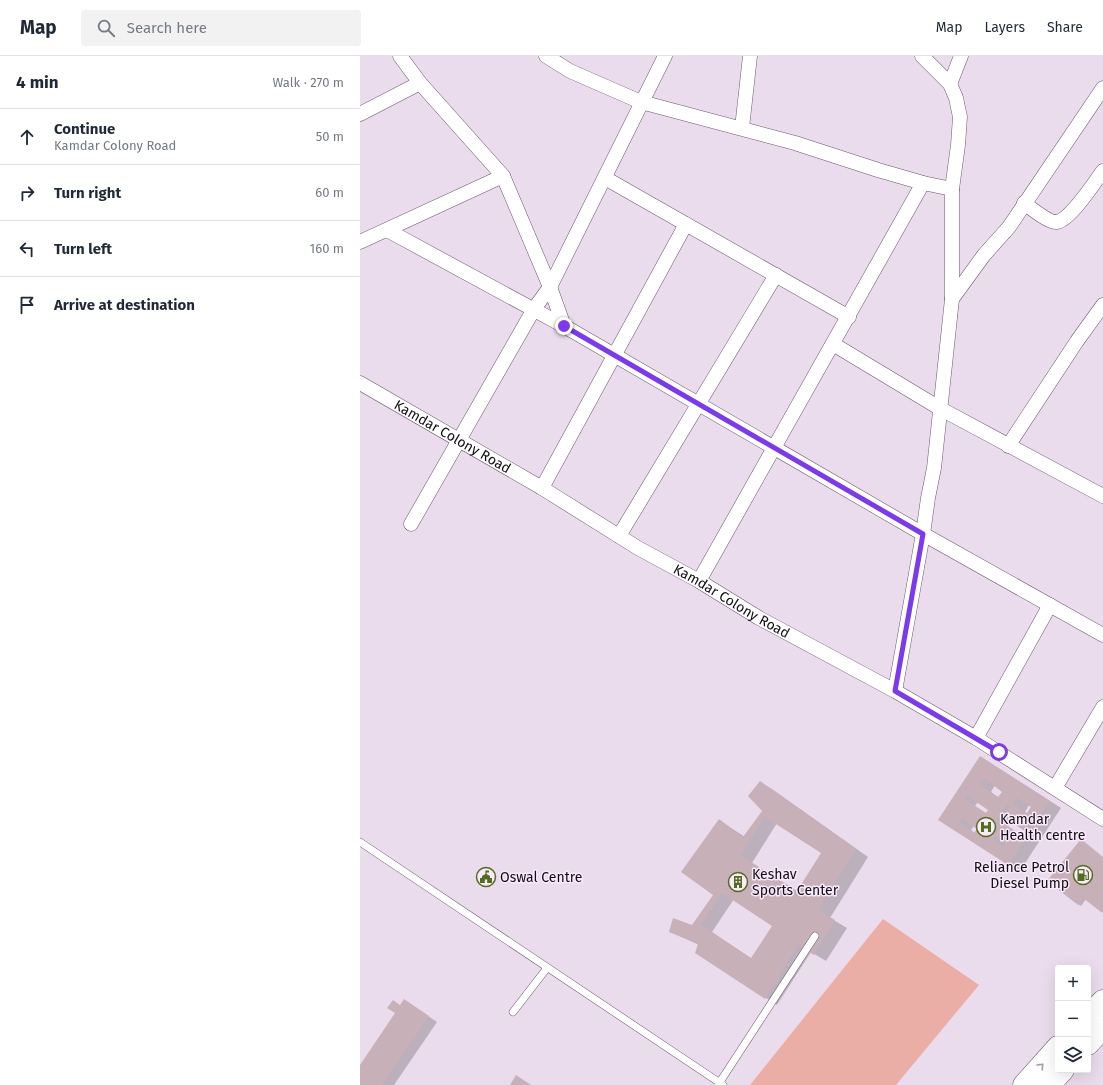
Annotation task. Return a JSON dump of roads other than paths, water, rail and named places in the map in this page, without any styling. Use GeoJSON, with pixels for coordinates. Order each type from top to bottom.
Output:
{"type":"FeatureCollection","features":[{"type":"Feature","properties":{"kind":"main road"},"geometry":{"type":"LineString","coordinates":[[1091,1013],[1103,1001]]}},
{"type":"Feature","properties":{"kind":"main road"},"geometry":{"type":"LineString","coordinates":[[1091,1041],[1103,1028]]}},
{"type":"Feature","properties":{"kind":"main road"},"geometry":{"type":"LineString","coordinates":[[1024,1085],[1055,1051]]}},
{"type":"Feature","properties":{"kind":"main road"},"geometry":{"type":"LineString","coordinates":[[1049,1085],[1060,1073]]}},
{"type":"Feature","properties":{"kind":"street"},"geometry":{"type":"LineString","coordinates":[[400,56],[420,83],[503,176],[550,287],[564,326]]}},
{"type":"Feature","properties":{"kind":"street"},"geometry":{"type":"LineString","coordinates":[[546,56],[570,71],[642,102],[795,143],[923,183],[952,189]]}},
{"type":"Feature","properties":{"kind":"street"},"geometry":{"type":"LineString","coordinates":[[411,524],[460,441],[534,309],[550,287],[666,56]]}},
{"type":"Feature","properties":{"kind":"street"},"geometry":{"type":"LineString","coordinates":[[742,128],[750,56]]}},
{"type":"Feature","properties":{"kind":"street"},"geometry":{"type":"LineString","coordinates":[[895,691],[934,468],[952,299],[952,189],[960,117],[956,98],[950,84],[922,56]]}},
{"type":"Feature","properties":{"kind":"street"},"geometry":{"type":"LineString","coordinates":[[950,84],[961,56]]}},
{"type":"Feature","properties":{"kind":"street"},"geometry":{"type":"LineString","coordinates":[[360,114],[420,83]]}},
{"type":"Feature","properties":{"kind":"street"},"geometry":{"type":"LineString","coordinates":[[952,299],[984,255],[1009,227],[1103,88]]}},
{"type":"Feature","properties":{"kind":"street"},"geometry":{"type":"LineString","coordinates":[[1024,204],[1050,220],[1057,222],[1067,217],[1103,171]]}},
{"type":"Feature","properties":{"kind":"street"},"geometry":{"type":"LineString","coordinates":[[360,242],[503,176]]}},
{"type":"Feature","properties":{"kind":"street"},"geometry":{"type":"LineString","coordinates":[[605,178],[849,317]]}},
{"type":"Feature","properties":{"kind":"street"},"geometry":{"type":"LineString","coordinates":[[699,581],[849,317],[923,183]]}},
{"type":"Feature","properties":{"kind":"street"},"geometry":{"type":"LineString","coordinates":[[542,488],[686,224]]}},
{"type":"Feature","properties":{"kind":"street"},"geometry":{"type":"LineString","coordinates":[[387,230],[534,309],[699,403],[923,534],[1103,635]]}},
{"type":"Feature","properties":{"kind":"street"},"geometry":{"type":"LineString","coordinates":[[619,536],[776,275]]}},
{"type":"Feature","properties":{"kind":"street"},"geometry":{"type":"LineString","coordinates":[[1008,446],[1103,305]]}},
{"type":"Feature","properties":{"kind":"street"},"geometry":{"type":"LineString","coordinates":[[833,344],[940,409],[1103,496]]}},
{"type":"Feature","properties":{"kind":"street","name":"Kamdar Colony Road"},"geometry":{"type":"LineString","coordinates":[[360,383],[542,488],[638,548],[699,581],[790,636],[895,691],[976,738],[1103,819]]}},
{"type":"Feature","properties":{"kind":"street"},"geometry":{"type":"LineString","coordinates":[[976,738],[1050,605]]}},
{"type":"Feature","properties":{"kind":"street"},"geometry":{"type":"LineString","coordinates":[[1055,788],[1103,707]]}},
{"type":"Feature","properties":{"kind":"lane"},"geometry":{"type":"LineString","coordinates":[[360,842],[720,1084],[815,936]]}},
{"type":"Feature","properties":{"kind":"lane"},"geometry":{"type":"LineString","coordinates":[[513,1012],[547,968]]}},
{"type":"Feature","properties":{"kind":"place","name":"Kamdar Health centre"},"geometry":{"type":"Point","coordinates":[986,827]}},
{"type":"Feature","properties":{"kind":"place","name":"Reliance Petrol Diesel Pump"},"geometry":{"type":"Point","coordinates":[1083,875]}},
{"type":"Feature","properties":{"kind":"place","name":"Oswal Centre"},"geometry":{"type":"Point","coordinates":[486,877]}},
{"type":"Feature","properties":{"kind":"place","name":"Keshav Sports Center"},"geometry":{"type":"Point","coordinates":[738,882]}}]}
